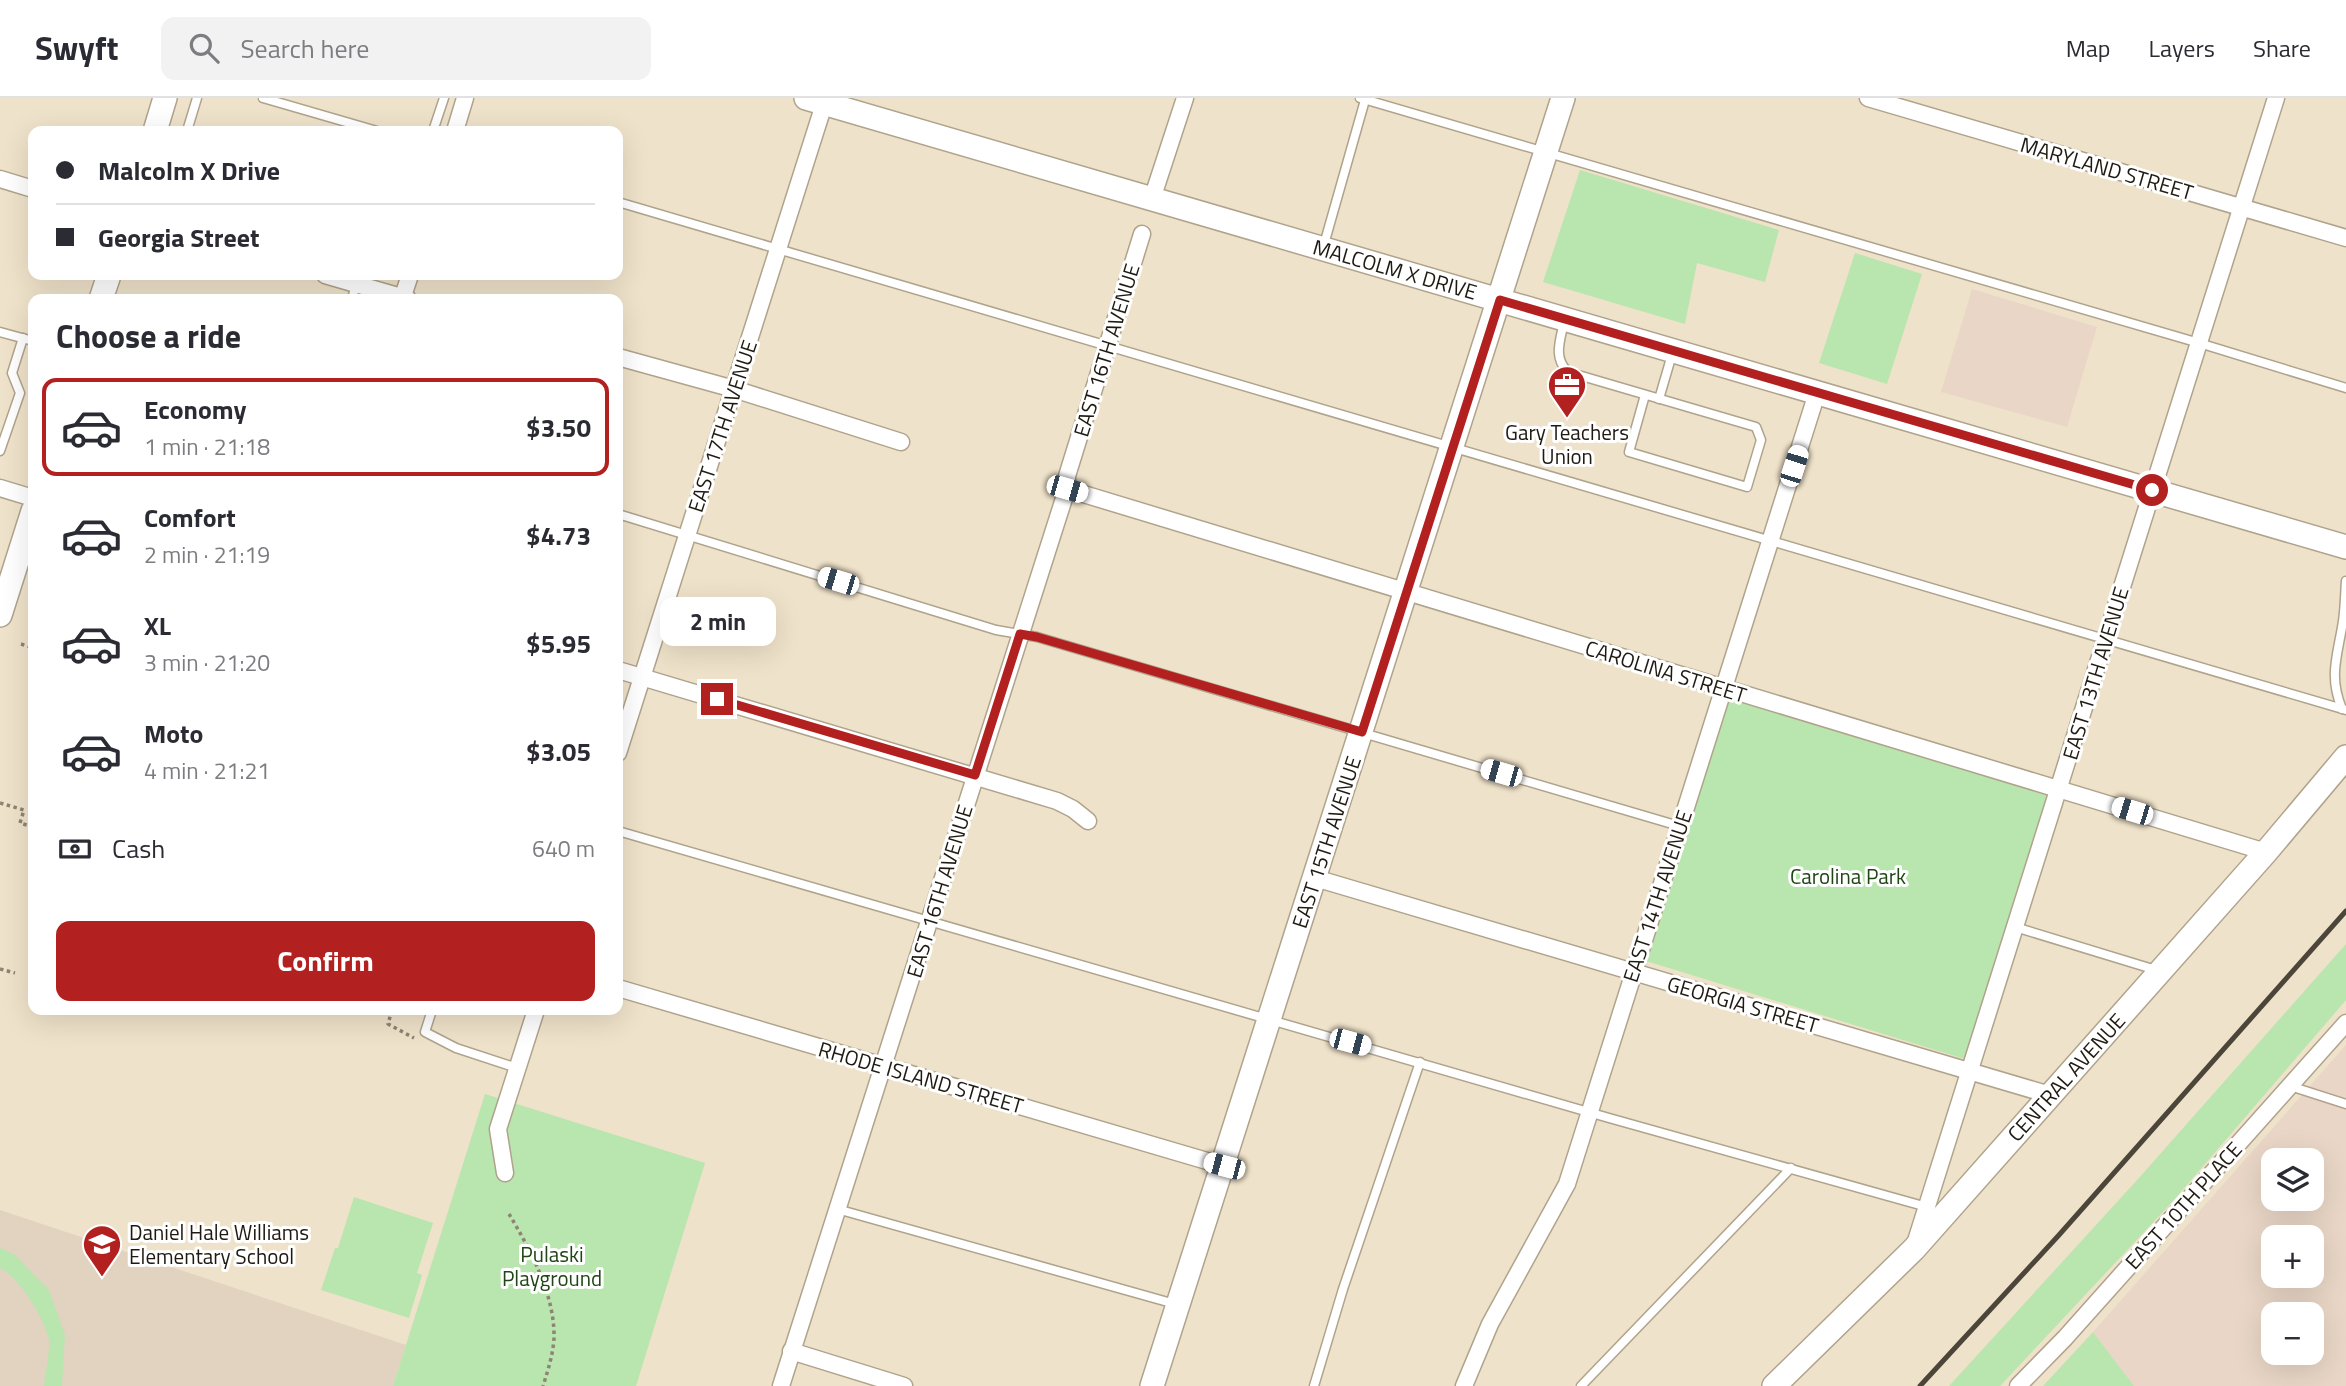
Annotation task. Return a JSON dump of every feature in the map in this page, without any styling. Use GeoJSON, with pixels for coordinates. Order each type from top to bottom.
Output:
{"type":"FeatureCollection","features":[{"type":"Feature","properties":{"kind":"street"},"geometry":{"type":"LineString","coordinates":[[157,126],[165,98]]}},
{"type":"Feature","properties":{"kind":"street"},"geometry":{"type":"LineString","coordinates":[[457,126],[465,98]]}},
{"type":"Feature","properties":{"kind":"street"},"geometry":{"type":"LineString","coordinates":[[1152,199],[1185,98]]}},
{"type":"Feature","properties":{"kind":"street","name":"EAST 15TH AVENUE"},"geometry":{"type":"LineString","coordinates":[[1152,1386],[1563,98]]}},
{"type":"Feature","properties":{"kind":"street","name":"MARYLAND STREET"},"geometry":{"type":"LineString","coordinates":[[1868,98],[2346,238]]}},
{"type":"Feature","properties":{"kind":"street","name":"EAST 13TH AVENUE"},"geometry":{"type":"LineString","coordinates":[[1914,1249],[2276,98]]}},
{"type":"Feature","properties":{"kind":"street","name":"MALCOLM X DRIVE"},"geometry":{"type":"LineString","coordinates":[[819,100],[2346,547]]}},
{"type":"Feature","properties":{"kind":"street","name":"EAST 17TH AVENUE"},"geometry":{"type":"LineString","coordinates":[[623,737],[778,249],[819,100]]}},
{"type":"Feature","properties":{"kind":"street"},"geometry":{"type":"LineString","coordinates":[[0,179],[28,187]]}},
{"type":"Feature","properties":{"kind":"street","name":"EAST 16TH AVENUE"},"geometry":{"type":"LineString","coordinates":[[781,1386],[1067,489],[1067,476],[1142,234]]}},
{"type":"Feature","properties":{"kind":"street"},"geometry":{"type":"LineString","coordinates":[[334,280],[354,292]]}},
{"type":"Feature","properties":{"kind":"street"},"geometry":{"type":"LineString","coordinates":[[623,358],[733,389],[901,442]]}},
{"type":"Feature","properties":{"kind":"street","name":"EAST 14TH AVENUE"},"geometry":{"type":"LineString","coordinates":[[1464,1386],[1490,1324],[1561,1198],[1817,393]]}},
{"type":"Feature","properties":{"kind":"street"},"geometry":{"type":"LineString","coordinates":[[0,488],[28,496]]}},
{"type":"Feature","properties":{"kind":"street","name":"CAROLINA STREET"},"geometry":{"type":"LineString","coordinates":[[1067,489],[2266,852]]}},
{"type":"Feature","properties":{"kind":"street"},"geometry":{"type":"LineString","coordinates":[[2,601],[28,526]]}},
{"type":"Feature","properties":{"kind":"street"},"geometry":{"type":"LineString","coordinates":[[623,671],[975,775],[1062,803],[1088,821]]}},
{"type":"Feature","properties":{"kind":"street","name":"CENTRAL AVENUE"},"geometry":{"type":"LineString","coordinates":[[1774,1386],[1914,1249],[2266,852],[2346,757]]}},
{"type":"Feature","properties":{"kind":"street","name":"GEORGIA STREET"},"geometry":{"type":"LineString","coordinates":[[1315,878],[2050,1095]]}},
{"type":"Feature","properties":{"kind":"street","name":"RHODE ISLAND STREET"},"geometry":{"type":"LineString","coordinates":[[623,989],[1224,1166]]}},
{"type":"Feature","properties":{"kind":"street"},"geometry":{"type":"LineString","coordinates":[[505,1172],[498,1129],[534,1015]]}},
{"type":"Feature","properties":{"kind":"street","name":"EAST 10TH PLACE"},"geometry":{"type":"LineString","coordinates":[[2018,1386],[2065,1338],[2346,1023]]}},
{"type":"Feature","properties":{"kind":"street"},"geometry":{"type":"LineString","coordinates":[[791,1351],[904,1386]]}},
{"type":"Feature","properties":{"kind":"lane"},"geometry":{"type":"LineString","coordinates":[[189,126],[197,98]]}},
{"type":"Feature","properties":{"kind":"lane"},"geometry":{"type":"LineString","coordinates":[[263,98],[359,126]]}},
{"type":"Feature","properties":{"kind":"lane"},"geometry":{"type":"LineString","coordinates":[[435,126],[444,98]]}},
{"type":"Feature","properties":{"kind":"lane"},"geometry":{"type":"LineString","coordinates":[[1324,248],[1362,99],[2346,388]]}},
{"type":"Feature","properties":{"kind":"lane"},"geometry":{"type":"LineString","coordinates":[[623,203],[2344,710]]}},
{"type":"Feature","properties":{"kind":"lane"},"geometry":{"type":"LineString","coordinates":[[1564,320],[1558,352],[1560,362],[1573,374],[1756,427],[1761,440],[1747,486],[1629,452],[1645,395]]}},
{"type":"Feature","properties":{"kind":"lane"},"geometry":{"type":"LineString","coordinates":[[0,331],[28,340]]}},
{"type":"Feature","properties":{"kind":"lane"},"geometry":{"type":"LineString","coordinates":[[0,451],[20,393],[12,373],[23,338]]}},
{"type":"Feature","properties":{"kind":"lane"},"geometry":{"type":"LineString","coordinates":[[1659,399],[1673,351]]}},
{"type":"Feature","properties":{"kind":"lane"},"geometry":{"type":"LineString","coordinates":[[623,516],[996,630],[1037,637],[1679,826]]}},
{"type":"Feature","properties":{"kind":"lane"},"geometry":{"type":"LineString","coordinates":[[2344,710],[2335,693],[2333,677],[2343,621],[2346,581]]}},
{"type":"Feature","properties":{"kind":"lane"},"geometry":{"type":"LineString","coordinates":[[623,832],[1927,1207]]}},
{"type":"Feature","properties":{"kind":"lane"},"geometry":{"type":"LineString","coordinates":[[2015,928],[2160,971]]}},
{"type":"Feature","properties":{"kind":"lane"},"geometry":{"type":"LineString","coordinates":[[430,1015],[425,1032],[456,1048],[517,1068]]}},
{"type":"Feature","properties":{"kind":"lane"},"geometry":{"type":"LineString","coordinates":[[1314,1386],[1339,1298],[1420,1062]]}},
{"type":"Feature","properties":{"kind":"lane"},"geometry":{"type":"LineString","coordinates":[[2290,1086],[2346,1104]]}},
{"type":"Feature","properties":{"kind":"lane"},"geometry":{"type":"LineString","coordinates":[[1581,1386],[1791,1168]]}},
{"type":"Feature","properties":{"kind":"lane"},"geometry":{"type":"LineString","coordinates":[[837,1209],[1179,1305]]}},
{"type":"Feature","properties":{"kind":"path"},"geometry":{"type":"LineString","coordinates":[[21,644],[28,646]]}},
{"type":"Feature","properties":{"kind":"path"},"geometry":{"type":"LineString","coordinates":[[0,803],[24,810],[20,823],[28,825]]}},
{"type":"Feature","properties":{"kind":"path"},"geometry":{"type":"LineString","coordinates":[[0,969],[15,973]]}},
{"type":"Feature","properties":{"kind":"path"},"geometry":{"type":"LineString","coordinates":[[509,1214],[538,1273],[553,1320],[553,1351],[543,1386]]}},
{"type":"Feature","properties":{"kind":"shaded area"},"geometry":{"type":"Polygon","coordinates":[[[1972,289],[2097,327],[2067,427],[1941,392],[1972,289]]]}},
{"type":"Feature","properties":{"kind":"shaded area"},"geometry":{"type":"Polygon","coordinates":[[[2346,1045],[2346,1386],[2134,1386],[2093,1332],[2346,1045]]]}},
{"type":"Feature","properties":{"kind":"shaded area","name":"Daniel Hale Williams Elementary School"},"geometry":{"type":"Polygon","coordinates":[[[0,1210],[406,1345],[393,1386],[0,1386],[0,1210]]]}},
{"type":"Feature","properties":{"kind":"green space"},"geometry":{"type":"Polygon","coordinates":[[[1580,170],[1779,230],[1765,282],[1697,263],[1685,324],[1543,282],[1580,170]]]}},
{"type":"Feature","properties":{"kind":"green space"},"geometry":{"type":"Polygon","coordinates":[[[1855,253],[1922,274],[1887,384],[1819,363],[1855,253]]]}},
{"type":"Feature","properties":{"kind":"green space","name":"Carolina Park"},"geometry":{"type":"Polygon","coordinates":[[[1729,692],[2050,791],[1968,1060],[1646,961],[1729,692]]]}},
{"type":"Feature","properties":{"kind":"green space"},"geometry":{"type":"Polygon","coordinates":[[[2346,944],[2346,1000],[2174,1200],[2000,1386],[1949,1386],[2138,1179],[2346,944]]]}},
{"type":"Feature","properties":{"kind":"green space","name":"Pulaski Playground"},"geometry":{"type":"Polygon","coordinates":[[[485,1094],[705,1163],[636,1386],[393,1386],[485,1094]]]}},
{"type":"Feature","properties":{"kind":"green space"},"geometry":{"type":"Polygon","coordinates":[[[354,1197],[433,1223],[417,1273],[422,1275],[409,1318],[321,1290],[354,1197]]]}},
{"type":"Feature","properties":{"kind":"green space"},"geometry":{"type":"Polygon","coordinates":[[[0,1248],[14,1254],[49,1290],[65,1335],[62,1386],[44,1386],[49,1346],[47,1332],[23,1290],[0,1268],[0,1248]]]}},
{"type":"Feature","properties":{"kind":"green space"},"geometry":{"type":"Polygon","coordinates":[[[2093,1332],[2134,1386],[2043,1386],[2093,1332]]]}},
{"type":"Feature","properties":{"kind":"railway"},"geometry":{"type":"LineString","coordinates":[[1920,1386],[2059,1235],[2346,911]]}},
{"type":"Feature","properties":{"kind":"place","name":"Gary Teachers Union"},"geometry":{"type":"Point","coordinates":[1567,419]}},
{"type":"Feature","properties":{"kind":"place","name":"Daniel Hale Williams Elementary School"},"geometry":{"type":"Point","coordinates":[102,1278]}},
{"type":"Feature","properties":{"kind":"route"},"geometry":{"type":"LineString","coordinates":[[717,699],[975,775],[1020,634],[1362,732],[1500,300],[2152,490]]}}]}
